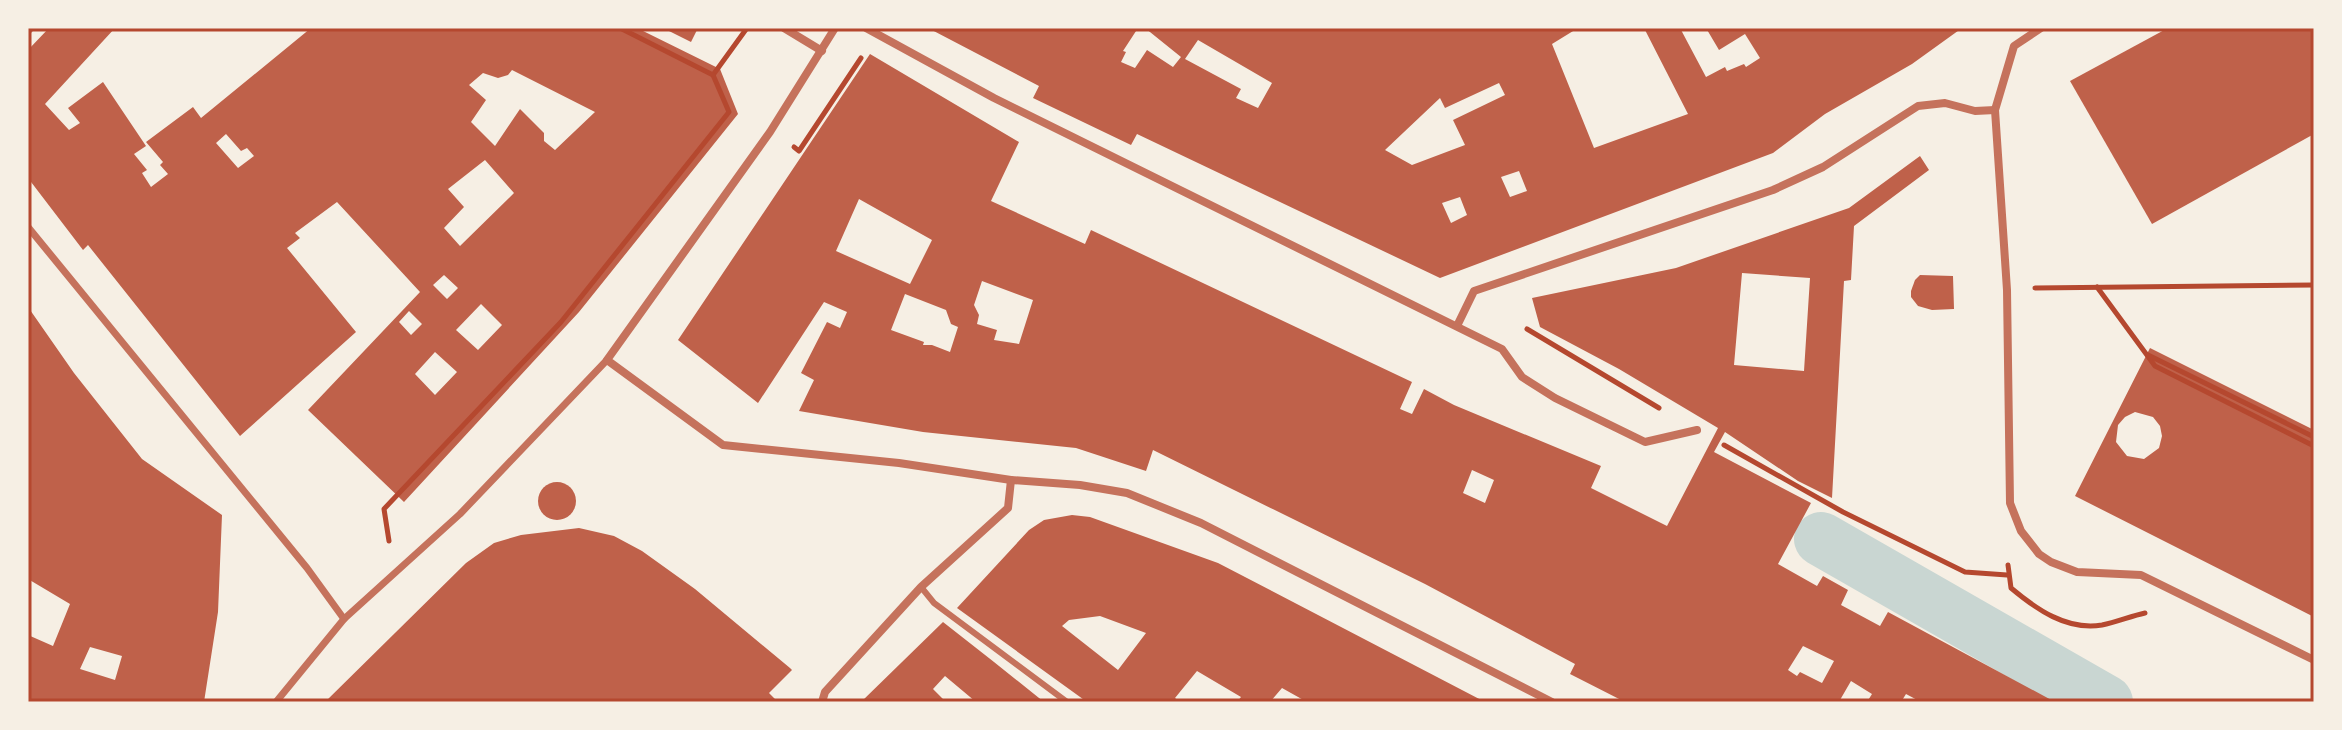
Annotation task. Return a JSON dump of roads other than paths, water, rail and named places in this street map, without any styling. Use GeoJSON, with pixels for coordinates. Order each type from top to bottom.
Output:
{"type":"FeatureCollection","features":[{"type":"Feature","properties":{"kind":"street"},"geometry":{"type":"LineString","coordinates":[[784,28],[822,51]]}},
{"type":"Feature","properties":{"kind":"street"},"geometry":{"type":"LineString","coordinates":[[276,702],[344,619],[432,540],[607,360],[787,105],[835,28]]}},
{"type":"Feature","properties":{"kind":"street"},"geometry":{"type":"LineString","coordinates":[[866,28],[994,98],[1502,349],[1522,377],[1555,398],[1645,442],[1697,430]]}},
{"type":"Feature","properties":{"kind":"street"},"geometry":{"type":"LineString","coordinates":[[2041,28],[2014,46],[1995,110],[2007,290],[2010,503],[2021,531],[2039,554],[2051,562],[2077,572],[2141,575],[2314,660]]}},
{"type":"Feature","properties":{"kind":"street"},"geometry":{"type":"LineString","coordinates":[[1457,326],[1474,291],[1773,190],[1823,167],[1918,106],[1945,103],[1975,111],[1995,110]]}},
{"type":"Feature","properties":{"kind":"street"},"geometry":{"type":"LineString","coordinates":[[28,227],[307,568],[344,619]]}},
{"type":"Feature","properties":{"kind":"street"},"geometry":{"type":"LineString","coordinates":[[607,360],[723,445],[899,463],[1127,493],[1201,523],[1552,702]]}},
{"type":"Feature","properties":{"kind":"street"},"geometry":{"type":"LineString","coordinates":[[822,702],[825,692],[921,587],[1008,508],[1011,480]]}},
{"type":"Feature","properties":{"kind":"lane"},"geometry":{"type":"LineString","coordinates":[[921,587],[934,603],[1067,702]]}},
{"type":"Feature","properties":{"kind":"waterway"},"geometry":{"type":"LineString","coordinates":[[1821,539],[2106,702]]}}]}
